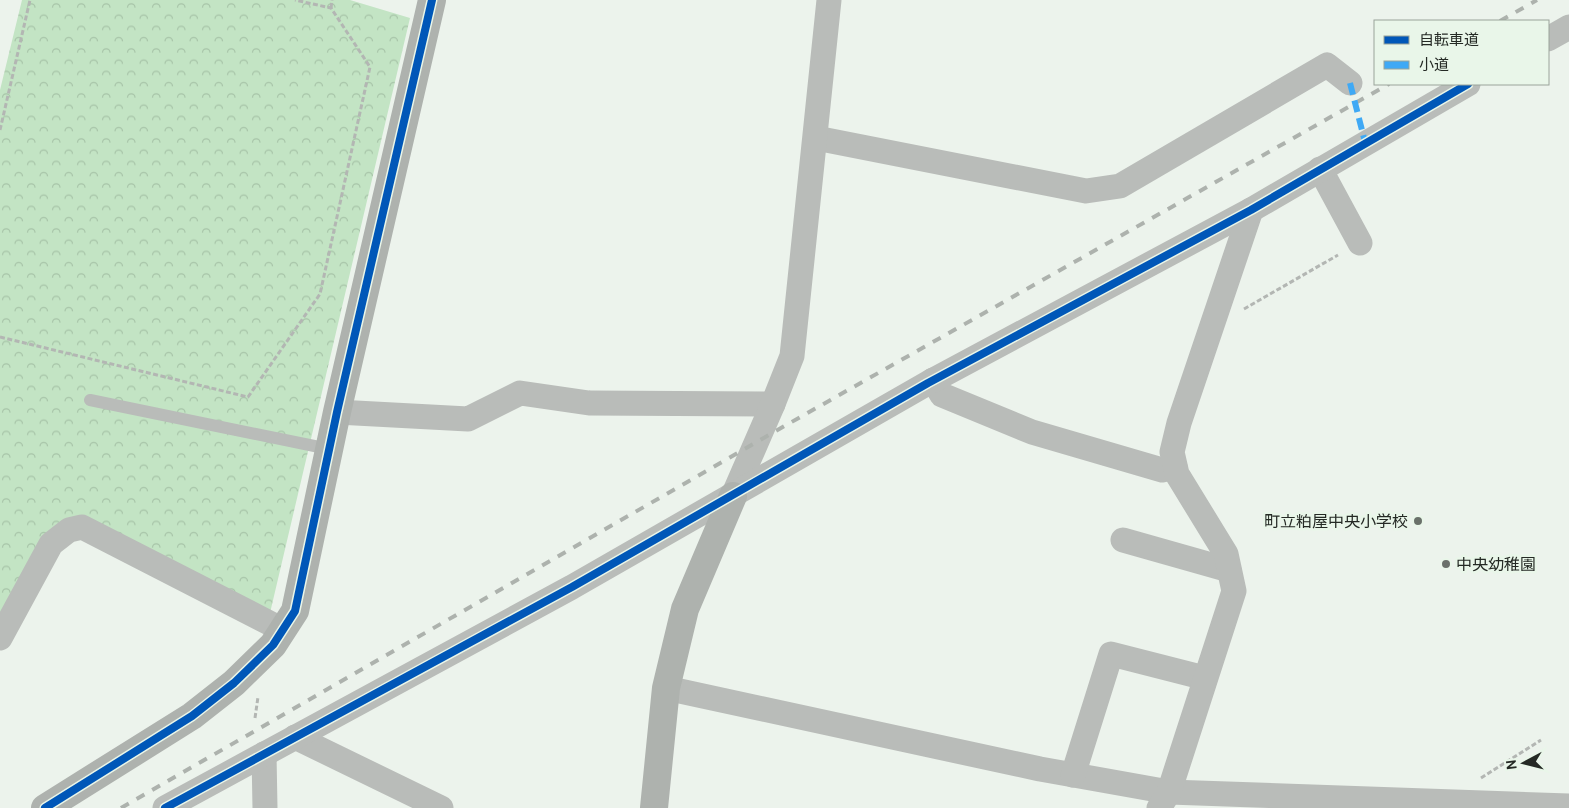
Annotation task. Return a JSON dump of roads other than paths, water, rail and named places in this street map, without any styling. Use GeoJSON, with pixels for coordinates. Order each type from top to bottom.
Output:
{"type":"FeatureCollection","features":[{"type":"Feature","properties":{"kind":"street"},"geometry":{"type":"LineString","coordinates":[[45,808],[192,716],[234,683],[273,645],[295,611],[337,412],[432,0]]}},
{"type":"Feature","properties":{"kind":"street"},"geometry":{"type":"LineString","coordinates":[[654,808],[666,688],[685,608],[792,356],[829,0]]}},
{"type":"Feature","properties":{"kind":"street"},"geometry":{"type":"LineString","coordinates":[[1549,38],[1569,27]]}},
{"type":"Feature","properties":{"kind":"street"},"geometry":{"type":"LineString","coordinates":[[816,138],[1086,191],[1120,186],[1327,65],[1350,83]]}},
{"type":"Feature","properties":{"kind":"street"},"geometry":{"type":"LineString","coordinates":[[164,808],[572,587],[933,380],[1251,210],[1466,85]]}},
{"type":"Feature","properties":{"kind":"street"},"geometry":{"type":"LineString","coordinates":[[1320,169],[1360,243]]}},
{"type":"Feature","properties":{"kind":"street"},"geometry":{"type":"LineString","coordinates":[[1164,800],[1234,591],[1226,554],[1177,474],[1172,452],[1176,433],[1251,210]]}},
{"type":"Feature","properties":{"kind":"street"},"geometry":{"type":"LineString","coordinates":[[933,380],[942,395],[1032,432],[1162,470],[1175,467]]}},
{"type":"Feature","properties":{"kind":"street"},"geometry":{"type":"LineString","coordinates":[[337,412],[468,419],[520,393],[589,403],[773,404]]}},
{"type":"Feature","properties":{"kind":"street"},"geometry":{"type":"LineString","coordinates":[[0,638],[52,544],[69,530],[82,527],[282,630]]}},
{"type":"Feature","properties":{"kind":"street"},"geometry":{"type":"LineString","coordinates":[[1123,540],[1230,570]]}},
{"type":"Feature","properties":{"kind":"street"},"geometry":{"type":"LineString","coordinates":[[1073,775],[1111,654],[1205,678]]}},
{"type":"Feature","properties":{"kind":"street"},"geometry":{"type":"LineString","coordinates":[[666,688],[1073,775],[1164,800],[1569,806]]}},
{"type":"Feature","properties":{"kind":"street"},"geometry":{"type":"LineString","coordinates":[[295,736],[441,808]]}},
{"type":"Feature","properties":{"kind":"street"},"geometry":{"type":"LineString","coordinates":[[264,754],[265,808]]}},
{"type":"Feature","properties":{"kind":"lane"},"geometry":{"type":"LineString","coordinates":[[90,400],[329,449]]}},
{"type":"Feature","properties":{"kind":"railway"},"geometry":{"type":"LineString","coordinates":[[1502,20],[1537,0]]}},
{"type":"Feature","properties":{"kind":"railway"},"geometry":{"type":"LineString","coordinates":[[121,808],[781,428],[1387,85]]}},
{"type":"Feature","properties":{"kind":"place","name":"町立粕屋中央小学校"},"geometry":{"type":"Point","coordinates":[1418,521]}},
{"type":"Feature","properties":{"kind":"place","name":"中央幼稚園"},"geometry":{"type":"Point","coordinates":[1446,564]}}]}
